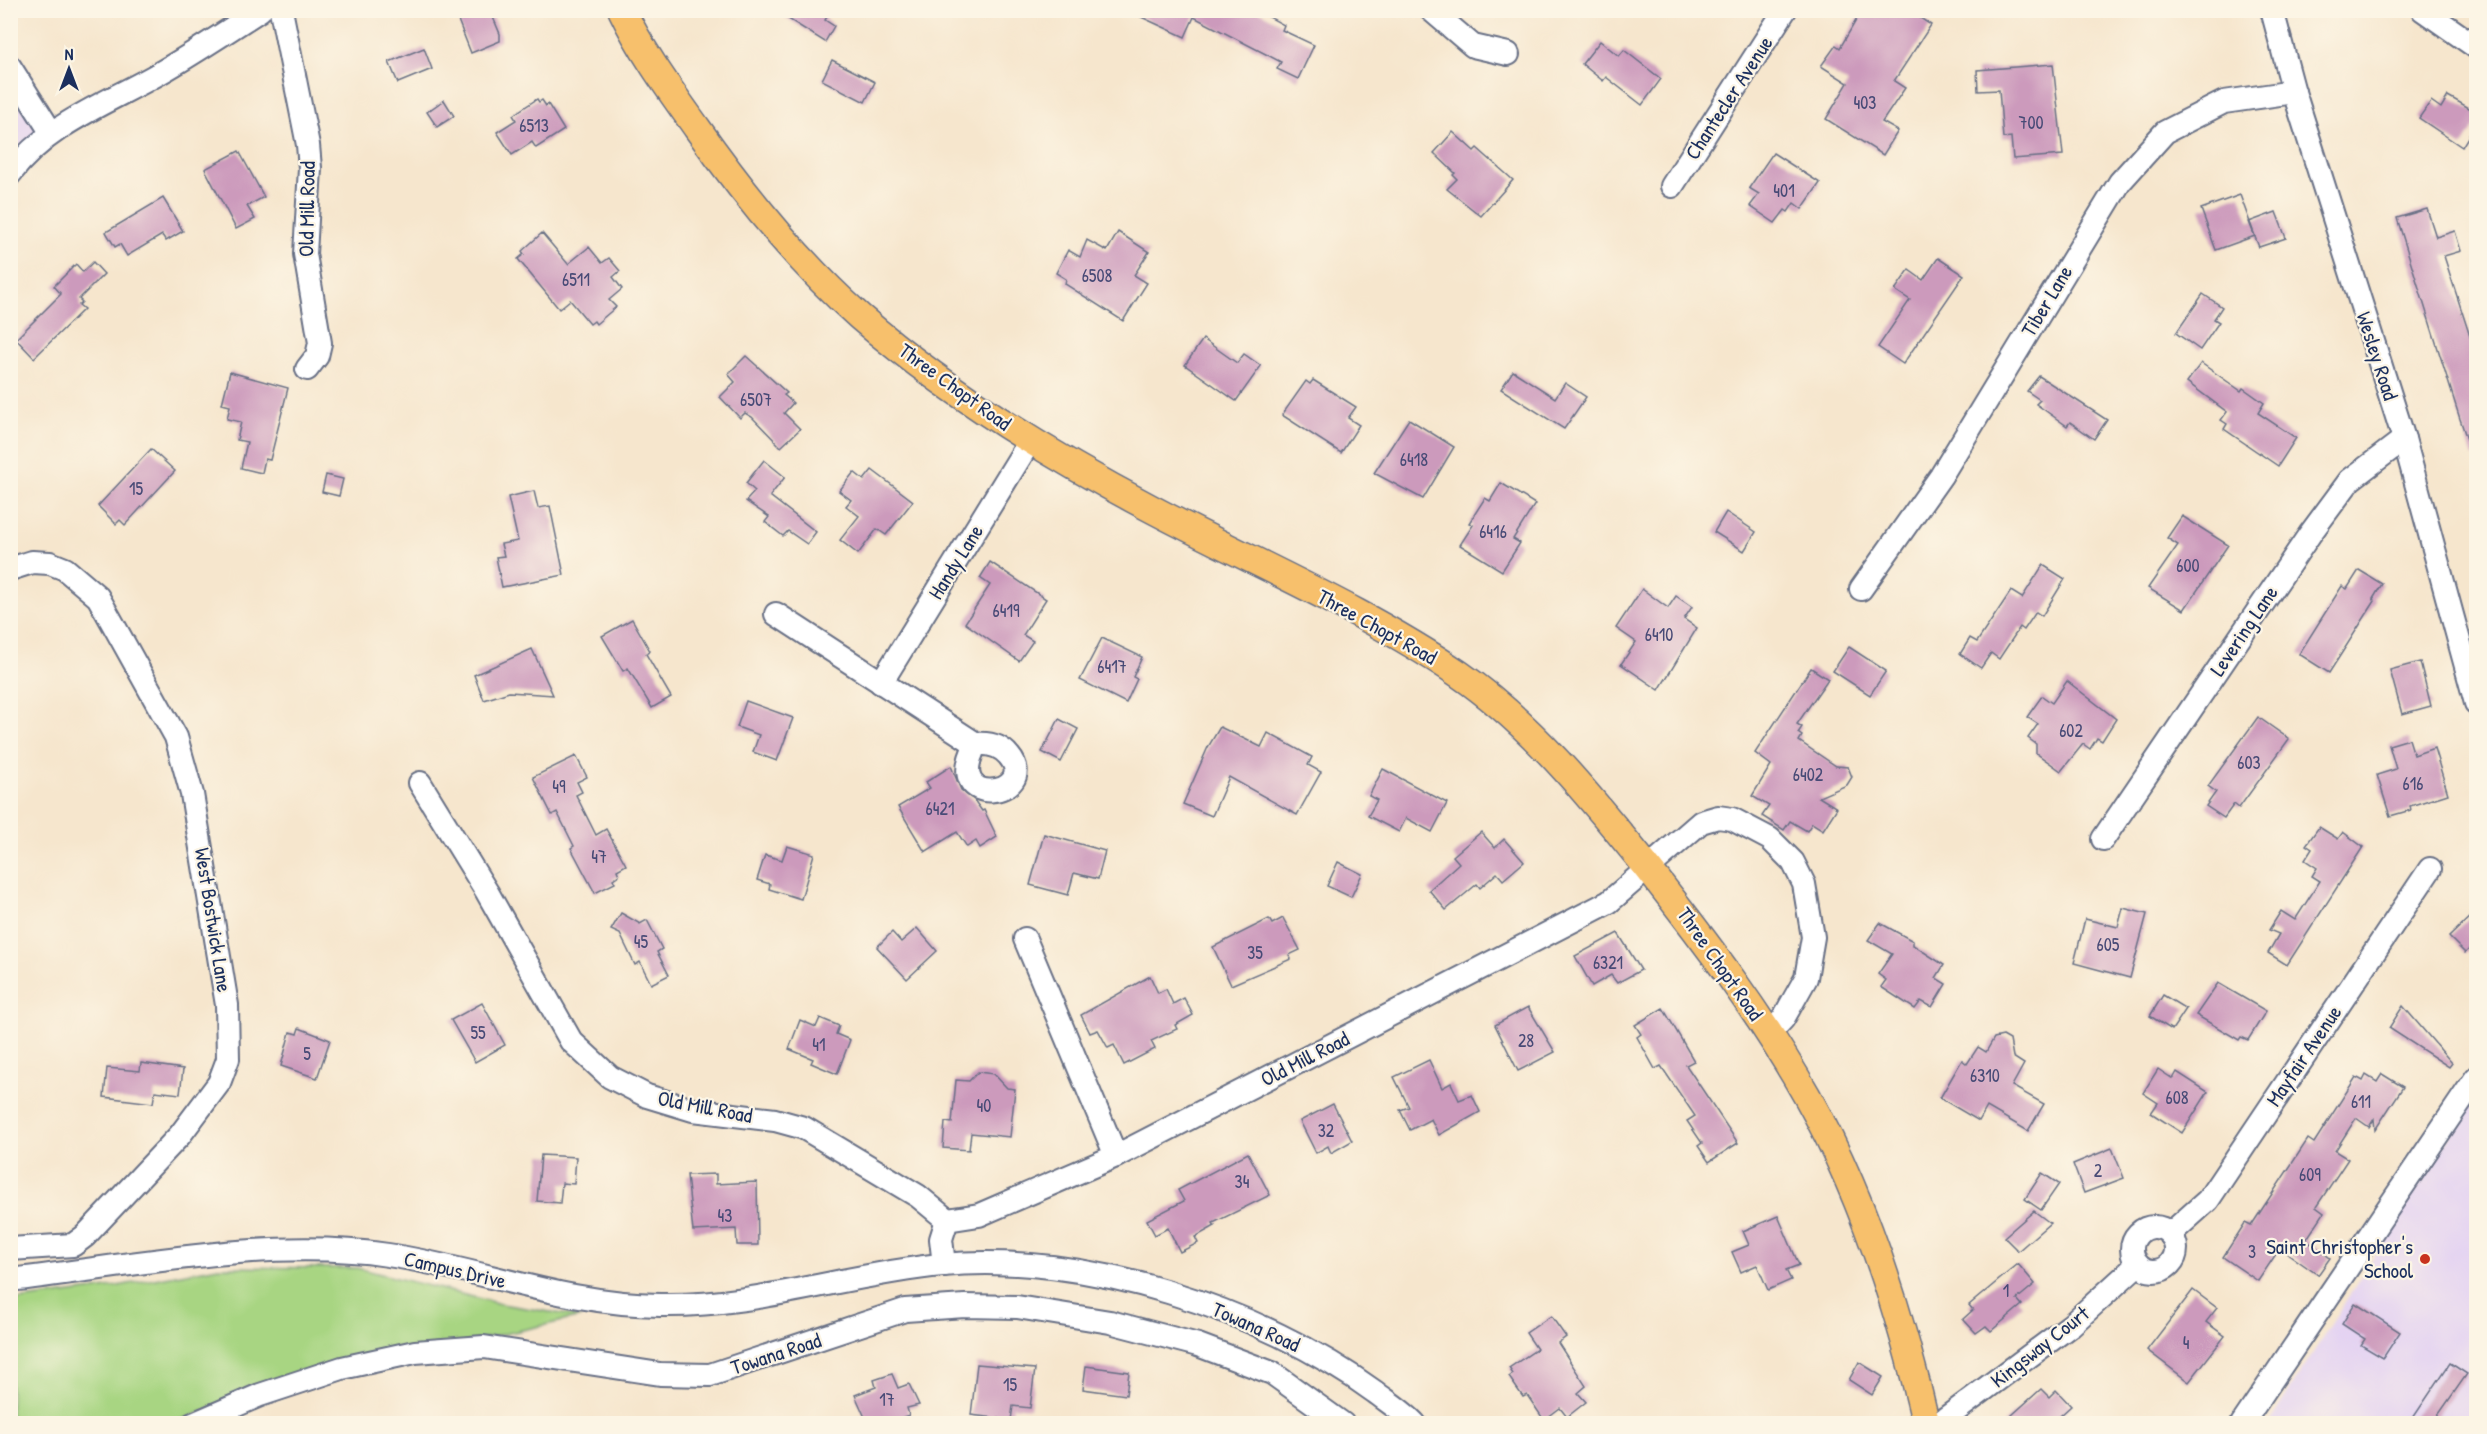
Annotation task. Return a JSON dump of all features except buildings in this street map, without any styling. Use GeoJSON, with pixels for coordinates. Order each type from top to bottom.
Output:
{"type":"FeatureCollection","features":[{"type":"Feature","properties":{"kind":"main road","name":"Three Chopt Road"},"geometry":{"type":"LineString","coordinates":[[622,10],[664,82],[727,170],[798,255],[860,316],[916,362],[1030,441],[1149,507],[1382,628],[1464,678],[1537,739],[1623,836],[1683,910],[1769,1034],[1809,1099],[1870,1236],[1897,1314],[1926,1424]]}},
{"type":"Feature","properties":{"kind":"street"},"geometry":{"type":"LineString","coordinates":[[10,174],[51,132],[159,74],[260,10]]}},
{"type":"Feature","properties":{"kind":"street","name":"Old Mill Road"},"geometry":{"type":"LineString","coordinates":[[281,10],[303,119],[310,168],[305,254],[320,343],[317,356],[307,369]]}},
{"type":"Feature","properties":{"kind":"street"},"geometry":{"type":"LineString","coordinates":[[1431,10],[1473,46],[1508,54]]}},
{"type":"Feature","properties":{"kind":"street","name":"Chantecler Avenue"},"geometry":{"type":"LineString","coordinates":[[1672,186],[1785,10]]}},
{"type":"Feature","properties":{"kind":"street","name":"Wesley Road"},"geometry":{"type":"LineString","coordinates":[[2272,10],[2294,92],[2404,439],[2476,703]]}},
{"type":"Feature","properties":{"kind":"street"},"geometry":{"type":"LineString","coordinates":[[2422,10],[2476,47]]}},
{"type":"Feature","properties":{"kind":"street"},"geometry":{"type":"LineString","coordinates":[[10,67],[51,132]]}},
{"type":"Feature","properties":{"kind":"street","name":"Tiber Lane"},"geometry":{"type":"LineString","coordinates":[[1861,589],[1941,476],[2120,182],[2165,132],[2224,102],[2294,92]]}},
{"type":"Feature","properties":{"kind":"street","name":"Levering Lane"},"geometry":{"type":"LineString","coordinates":[[2103,839],[2310,534],[2350,480],[2404,439]]}},
{"type":"Feature","properties":{"kind":"street","name":"Handy Lane"},"geometry":{"type":"LineString","coordinates":[[881,683],[1030,441]]}},
{"type":"Feature","properties":{"kind":"street","name":"West Bostwick Lane"},"geometry":{"type":"LineString","coordinates":[[10,569],[32,562],[50,563],[65,569],[98,597],[176,737],[192,794],[228,1016],[228,1059],[225,1071],[205,1106],[120,1200],[73,1245],[51,1275]]}},
{"type":"Feature","properties":{"kind":"street"},"geometry":{"type":"LineString","coordinates":[[776,614],[976,744]]}},
{"type":"Feature","properties":{"kind":"street","name":"Old Mill Road"},"geometry":{"type":"LineString","coordinates":[[420,783],[487,892],[571,1041],[610,1077],[647,1096],[693,1110],[775,1120],[804,1128],[918,1196],[947,1220],[979,1215],[1116,1156],[1609,902],[1648,869],[1675,842],[1701,822],[1718,817],[1739,822],[1762,834],[1793,862],[1804,885],[1813,937],[1811,960],[1797,997],[1769,1034]]}},
{"type":"Feature","properties":{"kind":"street","name":"Mayfair Avenue"},"geometry":{"type":"LineString","coordinates":[[2170,1234],[2208,1200],[2430,869]]}},
{"type":"Feature","properties":{"kind":"street"},"geometry":{"type":"LineString","coordinates":[[1025,939],[1116,1156]]}},
{"type":"Feature","properties":{"kind":"street"},"geometry":{"type":"LineString","coordinates":[[2242,1424],[2476,1078]]}},
{"type":"Feature","properties":{"kind":"street"},"geometry":{"type":"LineString","coordinates":[[944,1265],[941,1239],[947,1220]]}},
{"type":"Feature","properties":{"kind":"street"},"geometry":{"type":"LineString","coordinates":[[2151,1227],[2170,1234],[2176,1248],[2175,1256],[2166,1267],[2152,1270],[2138,1264],[2132,1245],[2139,1233],[2151,1227]]}},
{"type":"Feature","properties":{"kind":"street"},"geometry":{"type":"LineString","coordinates":[[10,1249],[73,1245]]}},
{"type":"Feature","properties":{"kind":"street","name":"Campus Drive"},"geometry":{"type":"LineString","coordinates":[[10,1280],[278,1250],[341,1251],[387,1254],[444,1265],[567,1297],[662,1305],[739,1301],[898,1272]]}},
{"type":"Feature","properties":{"kind":"street","name":"Kingsway Court"},"geometry":{"type":"LineString","coordinates":[[1938,1424],[2072,1325],[2138,1264]]}},
{"type":"Feature","properties":{"kind":"street","name":"Towana Road"},"geometry":{"type":"LineString","coordinates":[[898,1272],[944,1265],[1013,1265],[1085,1273],[1153,1288],[1210,1305],[1276,1333],[1346,1371],[1415,1424]]}},
{"type":"Feature","properties":{"kind":"street"},"geometry":{"type":"LineString","coordinates":[[898,1272],[905,1310]]}},
{"type":"Feature","properties":{"kind":"street","name":"Towana Road"},"geometry":{"type":"LineString","coordinates":[[193,1424],[260,1395],[342,1368],[415,1352],[484,1347],[660,1374],[710,1375],[905,1310],[965,1306],[1017,1307],[1110,1322],[1198,1345],[1272,1373],[1343,1424]]}},
{"type":"Feature","properties":{"kind":"shaded area"},"geometry":{"type":"Polygon","coordinates":[[[10,38],[61,132],[10,169],[10,38]]]}},
{"type":"Feature","properties":{"kind":"shaded area","name":"Saint Christopher's School"},"geometry":{"type":"Polygon","coordinates":[[[2476,1094],[2476,1423],[2269,1423],[2476,1094]]]}},
{"type":"Feature","properties":{"kind":"green space"},"geometry":{"type":"Polygon","coordinates":[[[218,1267],[357,1268],[501,1304],[581,1317],[267,1387],[173,1423],[11,1424],[10,1301],[102,1289],[218,1267]]]}},
{"type":"Feature","properties":{"kind":"place","name":"Saint Christopher's School"},"geometry":{"type":"Point","coordinates":[2425,1259]}}]}
